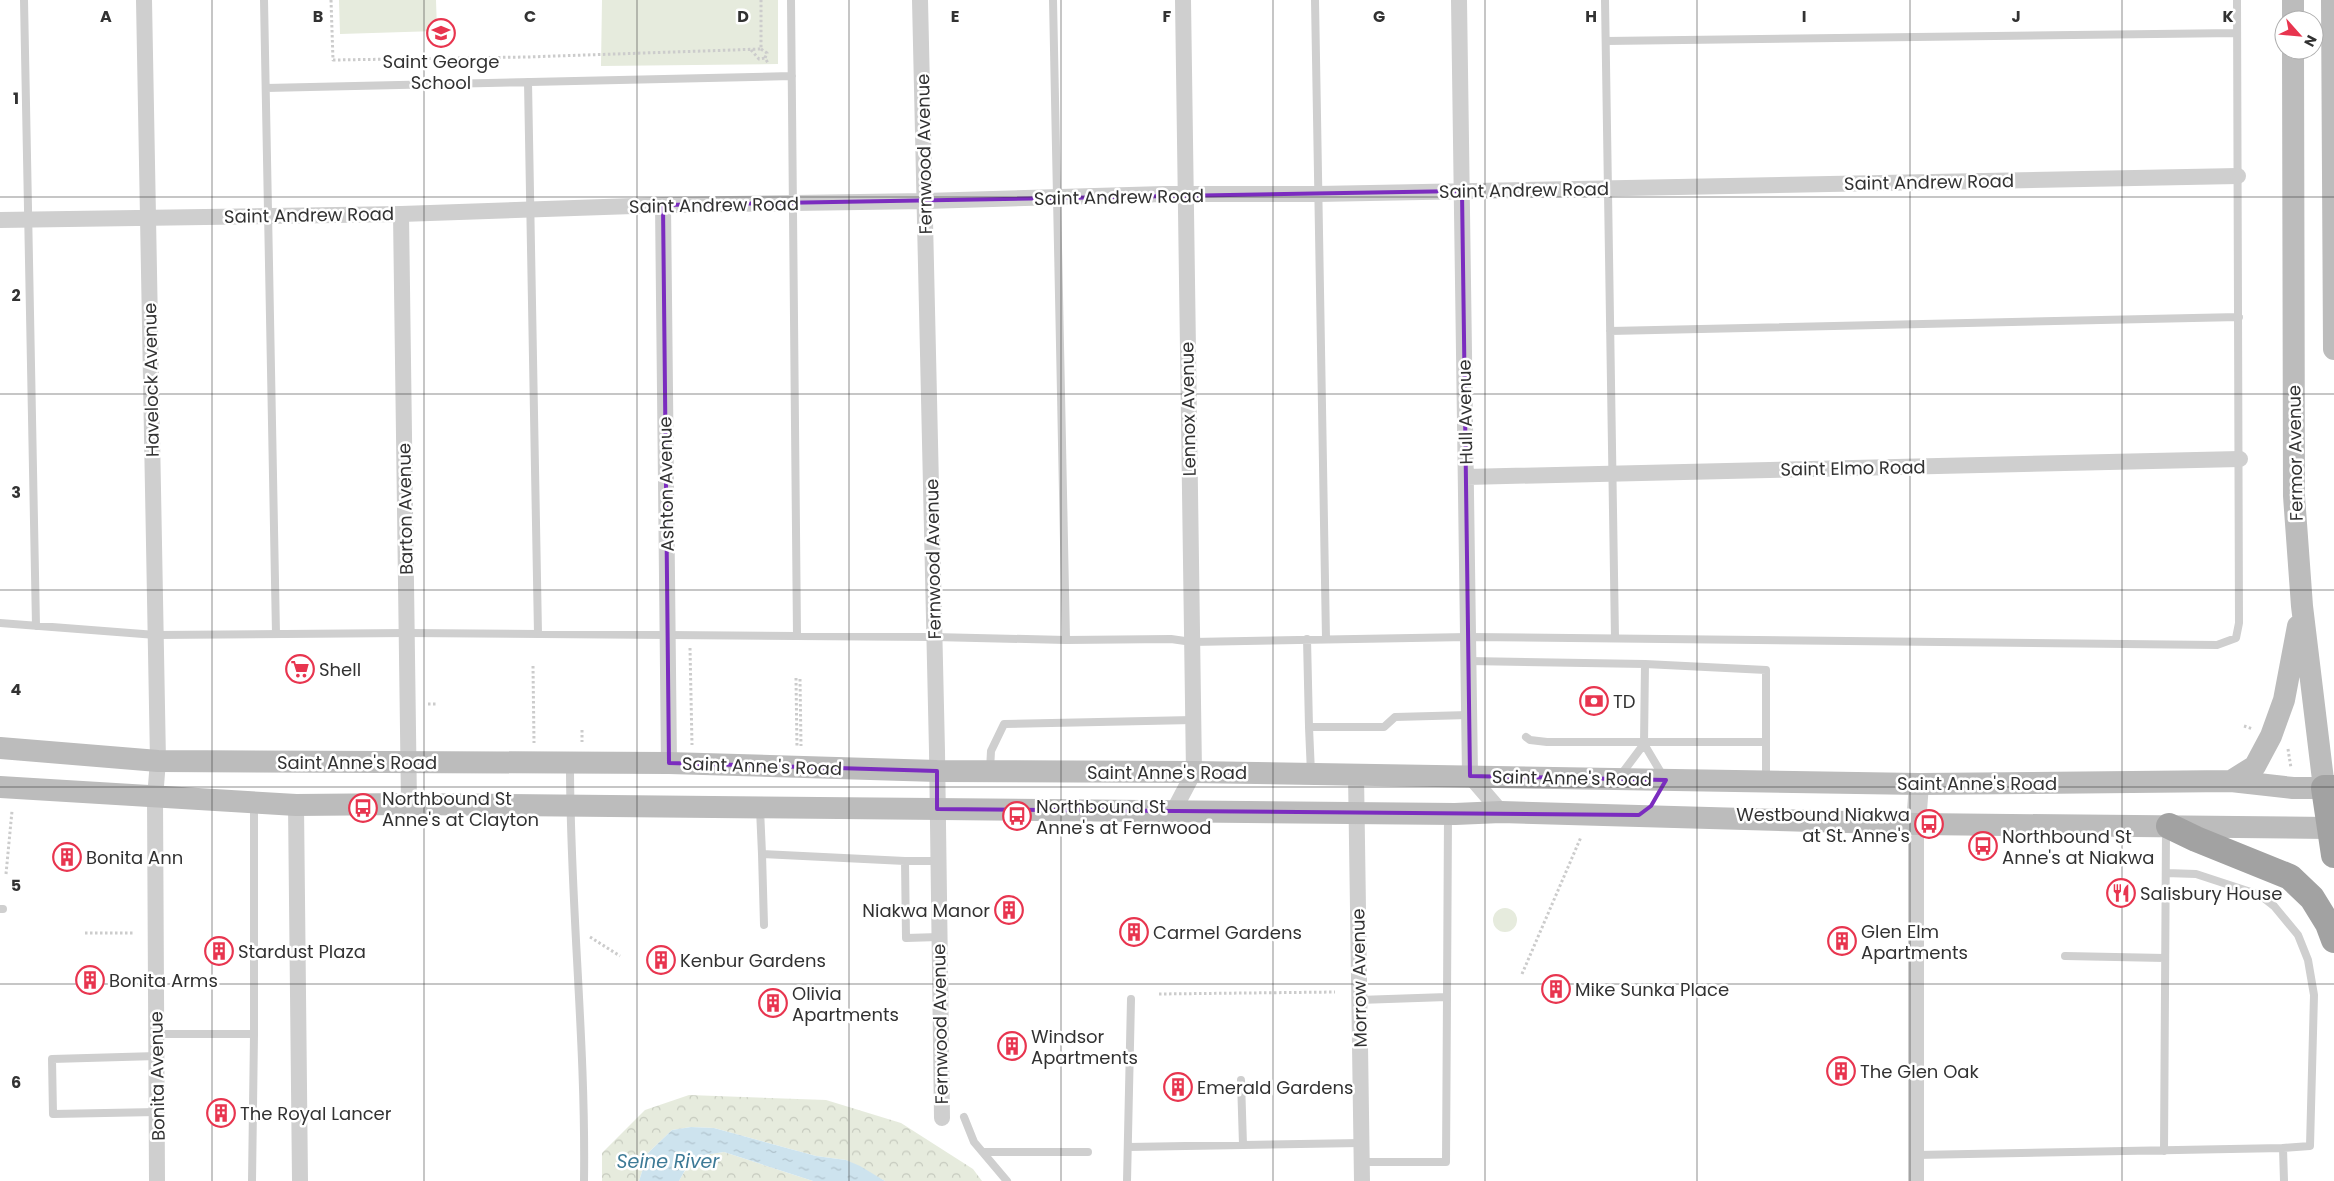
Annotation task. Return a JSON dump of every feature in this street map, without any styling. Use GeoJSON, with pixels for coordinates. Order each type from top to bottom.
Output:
{"type":"FeatureCollection","features":[{"type":"Feature","properties":{"kind":"highway","name":"Fermor Avenue"},"geometry":{"type":"LineString","coordinates":[[2329,788],[2334,855]]}},
{"type":"Feature","properties":{"kind":"highway"},"geometry":{"type":"LineString","coordinates":[[2167,826],[2290,877],[2312,898],[2328,924],[2334,940]]}},
{"type":"Feature","properties":{"kind":"main road"},"geometry":{"type":"LineString","coordinates":[[2332,0],[2334,349]]}},
{"type":"Feature","properties":{"kind":"main road","name":"Fermor Avenue"},"geometry":{"type":"LineString","coordinates":[[2293,60],[2294,496],[2302,606],[2329,788]]}},
{"type":"Feature","properties":{"kind":"main road"},"geometry":{"type":"LineString","coordinates":[[2231,781],[2255,766],[2271,736],[2284,700],[2302,606]]}},
{"type":"Feature","properties":{"kind":"main road","name":"Saint Anne's Road"},"geometry":{"type":"LineString","coordinates":[[0,748],[158,761],[409,762],[576,755],[669,764],[990,771],[1356,774],[1919,784],[2231,781],[2293,788],[2329,788]]}},
{"type":"Feature","properties":{"kind":"main road"},"geometry":{"type":"LineString","coordinates":[[1639,815],[1660,796],[1666,780]]}},
{"type":"Feature","properties":{"kind":"main road","name":"Saint Anne's Road"},"geometry":{"type":"LineString","coordinates":[[0,787],[154,798],[296,804],[1448,814],[1502,812],[1916,824],[2332,827]]}},
{"type":"Feature","properties":{"kind":"street","name":"Havelock Avenue"},"geometry":{"type":"LineString","coordinates":[[144,0],[158,761]]}},
{"type":"Feature","properties":{"kind":"street","name":"Fernwood Avenue"},"geometry":{"type":"LineString","coordinates":[[920,0],[937,770],[936,809],[942,1118]]}},
{"type":"Feature","properties":{"kind":"street","name":"Lennox Avenue"},"geometry":{"type":"LineString","coordinates":[[1173,812],[1194,772],[1183,0]]}},
{"type":"Feature","properties":{"kind":"street","name":"Hull Avenue"},"geometry":{"type":"LineString","coordinates":[[1459,0],[1470,776]]}},
{"type":"Feature","properties":{"kind":"street","name":"Saint Andrew Road"},"geometry":{"type":"LineString","coordinates":[[0,220],[401,214],[663,205],[2238,176]]}},
{"type":"Feature","properties":{"kind":"street","name":"Ashton Avenue"},"geometry":{"type":"LineString","coordinates":[[663,205],[669,764]]}},
{"type":"Feature","properties":{"kind":"street","name":"Barton Avenue"},"geometry":{"type":"LineString","coordinates":[[401,214],[409,804]]}},
{"type":"Feature","properties":{"kind":"street","name":"Saint Elmo Road"},"geometry":{"type":"LineString","coordinates":[[1466,478],[2240,459]]}},
{"type":"Feature","properties":{"kind":"street","name":"Bonita Avenue"},"geometry":{"type":"LineString","coordinates":[[158,761],[154,798],[158,1181]]}},
{"type":"Feature","properties":{"kind":"street","name":"Morrow Avenue"},"geometry":{"type":"LineString","coordinates":[[1356,774],[1362,1181]]}},
{"type":"Feature","properties":{"kind":"street"},"geometry":{"type":"LineString","coordinates":[[1470,776],[1502,812]]}},
{"type":"Feature","properties":{"kind":"street"},"geometry":{"type":"LineString","coordinates":[[1916,1181],[1916,824],[1919,784]]}},
{"type":"Feature","properties":{"kind":"street"},"geometry":{"type":"LineString","coordinates":[[296,804],[300,1181]]}},
{"type":"Feature","properties":{"kind":"lane"},"geometry":{"type":"LineString","coordinates":[[24,0],[36,626]]}},
{"type":"Feature","properties":{"kind":"lane"},"geometry":{"type":"LineString","coordinates":[[264,0],[276,634]]}},
{"type":"Feature","properties":{"kind":"lane"},"geometry":{"type":"LineString","coordinates":[[791,0],[797,636]]}},
{"type":"Feature","properties":{"kind":"lane"},"geometry":{"type":"LineString","coordinates":[[1053,0],[1066,640]]}},
{"type":"Feature","properties":{"kind":"lane"},"geometry":{"type":"LineString","coordinates":[[1315,0],[1326,639]]}},
{"type":"Feature","properties":{"kind":"lane"},"geometry":{"type":"LineString","coordinates":[[1605,0],[1615,638]]}},
{"type":"Feature","properties":{"kind":"lane"},"geometry":{"type":"LineString","coordinates":[[0,623],[156,636],[407,632],[1066,640],[1171,639],[1192,642],[1468,637],[2217,645],[2236,638],[2240,622],[2237,0]]}},
{"type":"Feature","properties":{"kind":"lane"},"geometry":{"type":"LineString","coordinates":[[1606,41],[2237,33]]}},
{"type":"Feature","properties":{"kind":"lane"},"geometry":{"type":"LineString","coordinates":[[266,88],[792,76]]}},
{"type":"Feature","properties":{"kind":"lane"},"geometry":{"type":"LineString","coordinates":[[528,82],[538,634]]}},
{"type":"Feature","properties":{"kind":"lane"},"geometry":{"type":"LineString","coordinates":[[1610,331],[2239,317]]}},
{"type":"Feature","properties":{"kind":"lane"},"geometry":{"type":"LineString","coordinates":[[1307,639],[1311,774]]}},
{"type":"Feature","properties":{"kind":"lane"},"geometry":{"type":"LineString","coordinates":[[1468,661],[1645,664],[1766,670],[1766,782]]}},
{"type":"Feature","properties":{"kind":"lane"},"geometry":{"type":"LineString","coordinates":[[1645,664],[1644,744],[1666,780]]}},
{"type":"Feature","properties":{"kind":"lane"},"geometry":{"type":"LineString","coordinates":[[1309,727],[1384,727],[1395,717],[1469,715]]}},
{"type":"Feature","properties":{"kind":"lane"},"geometry":{"type":"LineString","coordinates":[[990,771],[992,751],[1004,724],[1193,720]]}},
{"type":"Feature","properties":{"kind":"lane"},"geometry":{"type":"LineString","coordinates":[[1526,737],[1530,740],[1548,742],[1644,744],[1766,742]]}},
{"type":"Feature","properties":{"kind":"lane"},"geometry":{"type":"LineString","coordinates":[[1618,779],[1644,744]]}},
{"type":"Feature","properties":{"kind":"lane"},"geometry":{"type":"LineString","coordinates":[[576,755],[570,805],[585,1111],[584,1181]]}},
{"type":"Feature","properties":{"kind":"lane"},"geometry":{"type":"LineString","coordinates":[[252,1181],[254,802]]}},
{"type":"Feature","properties":{"kind":"lane"},"geometry":{"type":"LineString","coordinates":[[760,807],[764,925]]}},
{"type":"Feature","properties":{"kind":"lane"},"geometry":{"type":"LineString","coordinates":[[1362,1162],[1446,1162],[1448,814]]}},
{"type":"Feature","properties":{"kind":"lane"},"geometry":{"type":"LineString","coordinates":[[2164,1151],[2167,826]]}},
{"type":"Feature","properties":{"kind":"lane"},"geometry":{"type":"LineString","coordinates":[[762,854],[938,861]]}},
{"type":"Feature","properties":{"kind":"lane"},"geometry":{"type":"LineString","coordinates":[[905,861],[906,938],[939,937]]}},
{"type":"Feature","properties":{"kind":"lane"},"geometry":{"type":"LineString","coordinates":[[1916,1155],[2164,1151],[2310,1146],[2314,996],[2308,960],[2298,935],[2274,906],[2260,895],[2196,874],[2166,873]]}},
{"type":"Feature","properties":{"kind":"lane"},"geometry":{"type":"LineString","coordinates":[[2065,956],[2165,958]]}},
{"type":"Feature","properties":{"kind":"lane"},"geometry":{"type":"LineString","coordinates":[[1359,1000],[1447,997]]}},
{"type":"Feature","properties":{"kind":"lane"},"geometry":{"type":"LineString","coordinates":[[1127,1181],[1131,999]]}},
{"type":"Feature","properties":{"kind":"lane"},"geometry":{"type":"LineString","coordinates":[[156,1034],[254,1034]]}},
{"type":"Feature","properties":{"kind":"lane"},"geometry":{"type":"LineString","coordinates":[[157,1056],[52,1059],[53,1114],[157,1112]]}},
{"type":"Feature","properties":{"kind":"lane"},"geometry":{"type":"LineString","coordinates":[[1241,1080],[1243,1145]]}},
{"type":"Feature","properties":{"kind":"lane"},"geometry":{"type":"LineString","coordinates":[[964,1117],[974,1142],[1007,1181]]}},
{"type":"Feature","properties":{"kind":"lane"},"geometry":{"type":"LineString","coordinates":[[1128,1147],[1361,1143]]}},
{"type":"Feature","properties":{"kind":"lane"},"geometry":{"type":"LineString","coordinates":[[2283,1148],[2284,1181]]}},
{"type":"Feature","properties":{"kind":"lane"},"geometry":{"type":"LineString","coordinates":[[982,1152],[1088,1152]]}},
{"type":"Feature","properties":{"kind":"path"},"geometry":{"type":"LineString","coordinates":[[331,0],[333,60],[527,57],[761,49],[767,53],[767,56],[759,59],[751,50]]}},
{"type":"Feature","properties":{"kind":"path"},"geometry":{"type":"LineString","coordinates":[[760,0],[761,49]]}},
{"type":"Feature","properties":{"kind":"path"},"geometry":{"type":"LineString","coordinates":[[689,636],[692,748]]}},
{"type":"Feature","properties":{"kind":"path"},"geometry":{"type":"LineString","coordinates":[[533,666],[534,746]]}},
{"type":"Feature","properties":{"kind":"path"},"geometry":{"type":"LineString","coordinates":[[798,679],[799,749]]}},
{"type":"Feature","properties":{"kind":"path"},"geometry":{"type":"LineString","coordinates":[[428,704],[436,704]]}},
{"type":"Feature","properties":{"kind":"path"},"geometry":{"type":"LineString","coordinates":[[691,704],[696,704]]}},
{"type":"Feature","properties":{"kind":"path"},"geometry":{"type":"LineString","coordinates":[[576,755],[582,730]]}},
{"type":"Feature","properties":{"kind":"path"},"geometry":{"type":"LineString","coordinates":[[6,874],[12,811]]}},
{"type":"Feature","properties":{"kind":"path"},"geometry":{"type":"LineString","coordinates":[[1522,974],[1581,837]]}},
{"type":"Feature","properties":{"kind":"path"},"geometry":{"type":"LineString","coordinates":[[85,933],[135,933]]}},
{"type":"Feature","properties":{"kind":"path"},"geometry":{"type":"LineString","coordinates":[[588,936],[620,956]]}},
{"type":"Feature","properties":{"kind":"path"},"geometry":{"type":"LineString","coordinates":[[1159,994],[1335,992]]}},
{"type":"Feature","properties":{"kind":"highlighted area"},"geometry":{"type":"Polygon","coordinates":[[[1462,191],[1470,776],[1666,780],[1651,806],[1639,815],[937,809],[937,771],[669,763],[663,205],[1462,191]]]}},
{"type":"Feature","properties":{"kind":"green space"},"geometry":{"type":"Polygon","coordinates":[[[339,0],[436,0],[437,31],[340,34],[339,0]]]}},
{"type":"Feature","properties":{"kind":"green space"},"geometry":{"type":"Polygon","coordinates":[[[602,0],[778,0],[778,64],[601,66],[602,0]]]}},
{"type":"Feature","properties":{"kind":"green space"},"geometry":{"type":"Polygon","coordinates":[[[1505,908],[1510,909],[1516,915],[1516,925],[1510,931],[1505,932],[1500,931],[1494,925],[1493,920],[1494,915],[1500,909],[1505,908]]]}},
{"type":"Feature","properties":{"kind":"green space"},"geometry":{"type":"Polygon","coordinates":[[[689,1095],[826,1100],[901,1123],[973,1169],[982,1181],[885,1181],[846,1160],[816,1156],[714,1128],[691,1127],[672,1130],[648,1153],[639,1181],[602,1181],[602,1153],[645,1110],[689,1095]]]}},
{"type":"Feature","properties":{"kind":"green space"},"geometry":{"type":"Polygon","coordinates":[[[724,1152],[813,1181],[679,1181],[692,1162],[702,1156],[724,1152]]]}},
{"type":"Feature","properties":{"kind":"water","name":"Seine River"},"geometry":{"type":"Polygon","coordinates":[[[691,1127],[714,1128],[816,1156],[846,1160],[885,1181],[813,1181],[724,1152],[698,1156],[689,1163],[679,1181],[639,1181],[648,1153],[672,1130],[691,1127]]]}},
{"type":"Feature","properties":{"kind":"place","name":"Saint George School"},"geometry":{"type":"Point","coordinates":[441,33]}},
{"type":"Feature","properties":{"kind":"place","name":"Shell"},"geometry":{"type":"Point","coordinates":[300,669]}},
{"type":"Feature","properties":{"kind":"place","name":"TD"},"geometry":{"type":"Point","coordinates":[1594,701]}},
{"type":"Feature","properties":{"kind":"place","name":"Northbound St Anne's at Clayton"},"geometry":{"type":"Point","coordinates":[363,808]}},
{"type":"Feature","properties":{"kind":"place","name":"Northbound St Anne's at Fernwood"},"geometry":{"type":"Point","coordinates":[1017,816]}},
{"type":"Feature","properties":{"kind":"place","name":"Westbound Niakwa at St. Anne's"},"geometry":{"type":"Point","coordinates":[1929,824]}},
{"type":"Feature","properties":{"kind":"place","name":"Northbound St Anne's at Niakwa"},"geometry":{"type":"Point","coordinates":[1983,846]}},
{"type":"Feature","properties":{"kind":"place","name":"Bonita Ann"},"geometry":{"type":"Point","coordinates":[67,857]}},
{"type":"Feature","properties":{"kind":"place","name":"Salisbury House"},"geometry":{"type":"Point","coordinates":[2121,893]}},
{"type":"Feature","properties":{"kind":"place","name":"Niakwa Manor"},"geometry":{"type":"Point","coordinates":[1009,910]}},
{"type":"Feature","properties":{"kind":"place","name":"Carmel Gardens"},"geometry":{"type":"Point","coordinates":[1134,932]}},
{"type":"Feature","properties":{"kind":"place","name":"Glen Elm Apartments"},"geometry":{"type":"Point","coordinates":[1842,941]}},
{"type":"Feature","properties":{"kind":"place","name":"Stardust Plaza"},"geometry":{"type":"Point","coordinates":[219,951]}},
{"type":"Feature","properties":{"kind":"place","name":"Kenbur Gardens"},"geometry":{"type":"Point","coordinates":[661,960]}},
{"type":"Feature","properties":{"kind":"place","name":"Bonita Arms"},"geometry":{"type":"Point","coordinates":[90,980]}},
{"type":"Feature","properties":{"kind":"place","name":"Mike Sunka Place"},"geometry":{"type":"Point","coordinates":[1556,989]}},
{"type":"Feature","properties":{"kind":"place","name":"Olivia Apartments"},"geometry":{"type":"Point","coordinates":[773,1003]}},
{"type":"Feature","properties":{"kind":"place","name":"Windsor Apartments"},"geometry":{"type":"Point","coordinates":[1012,1046]}},
{"type":"Feature","properties":{"kind":"place","name":"The Glen Oak"},"geometry":{"type":"Point","coordinates":[1841,1071]}},
{"type":"Feature","properties":{"kind":"place","name":"Emerald Gardens"},"geometry":{"type":"Point","coordinates":[1178,1087]}},
{"type":"Feature","properties":{"kind":"place","name":"The Royal Lancer"},"geometry":{"type":"Point","coordinates":[221,1113]}}]}
